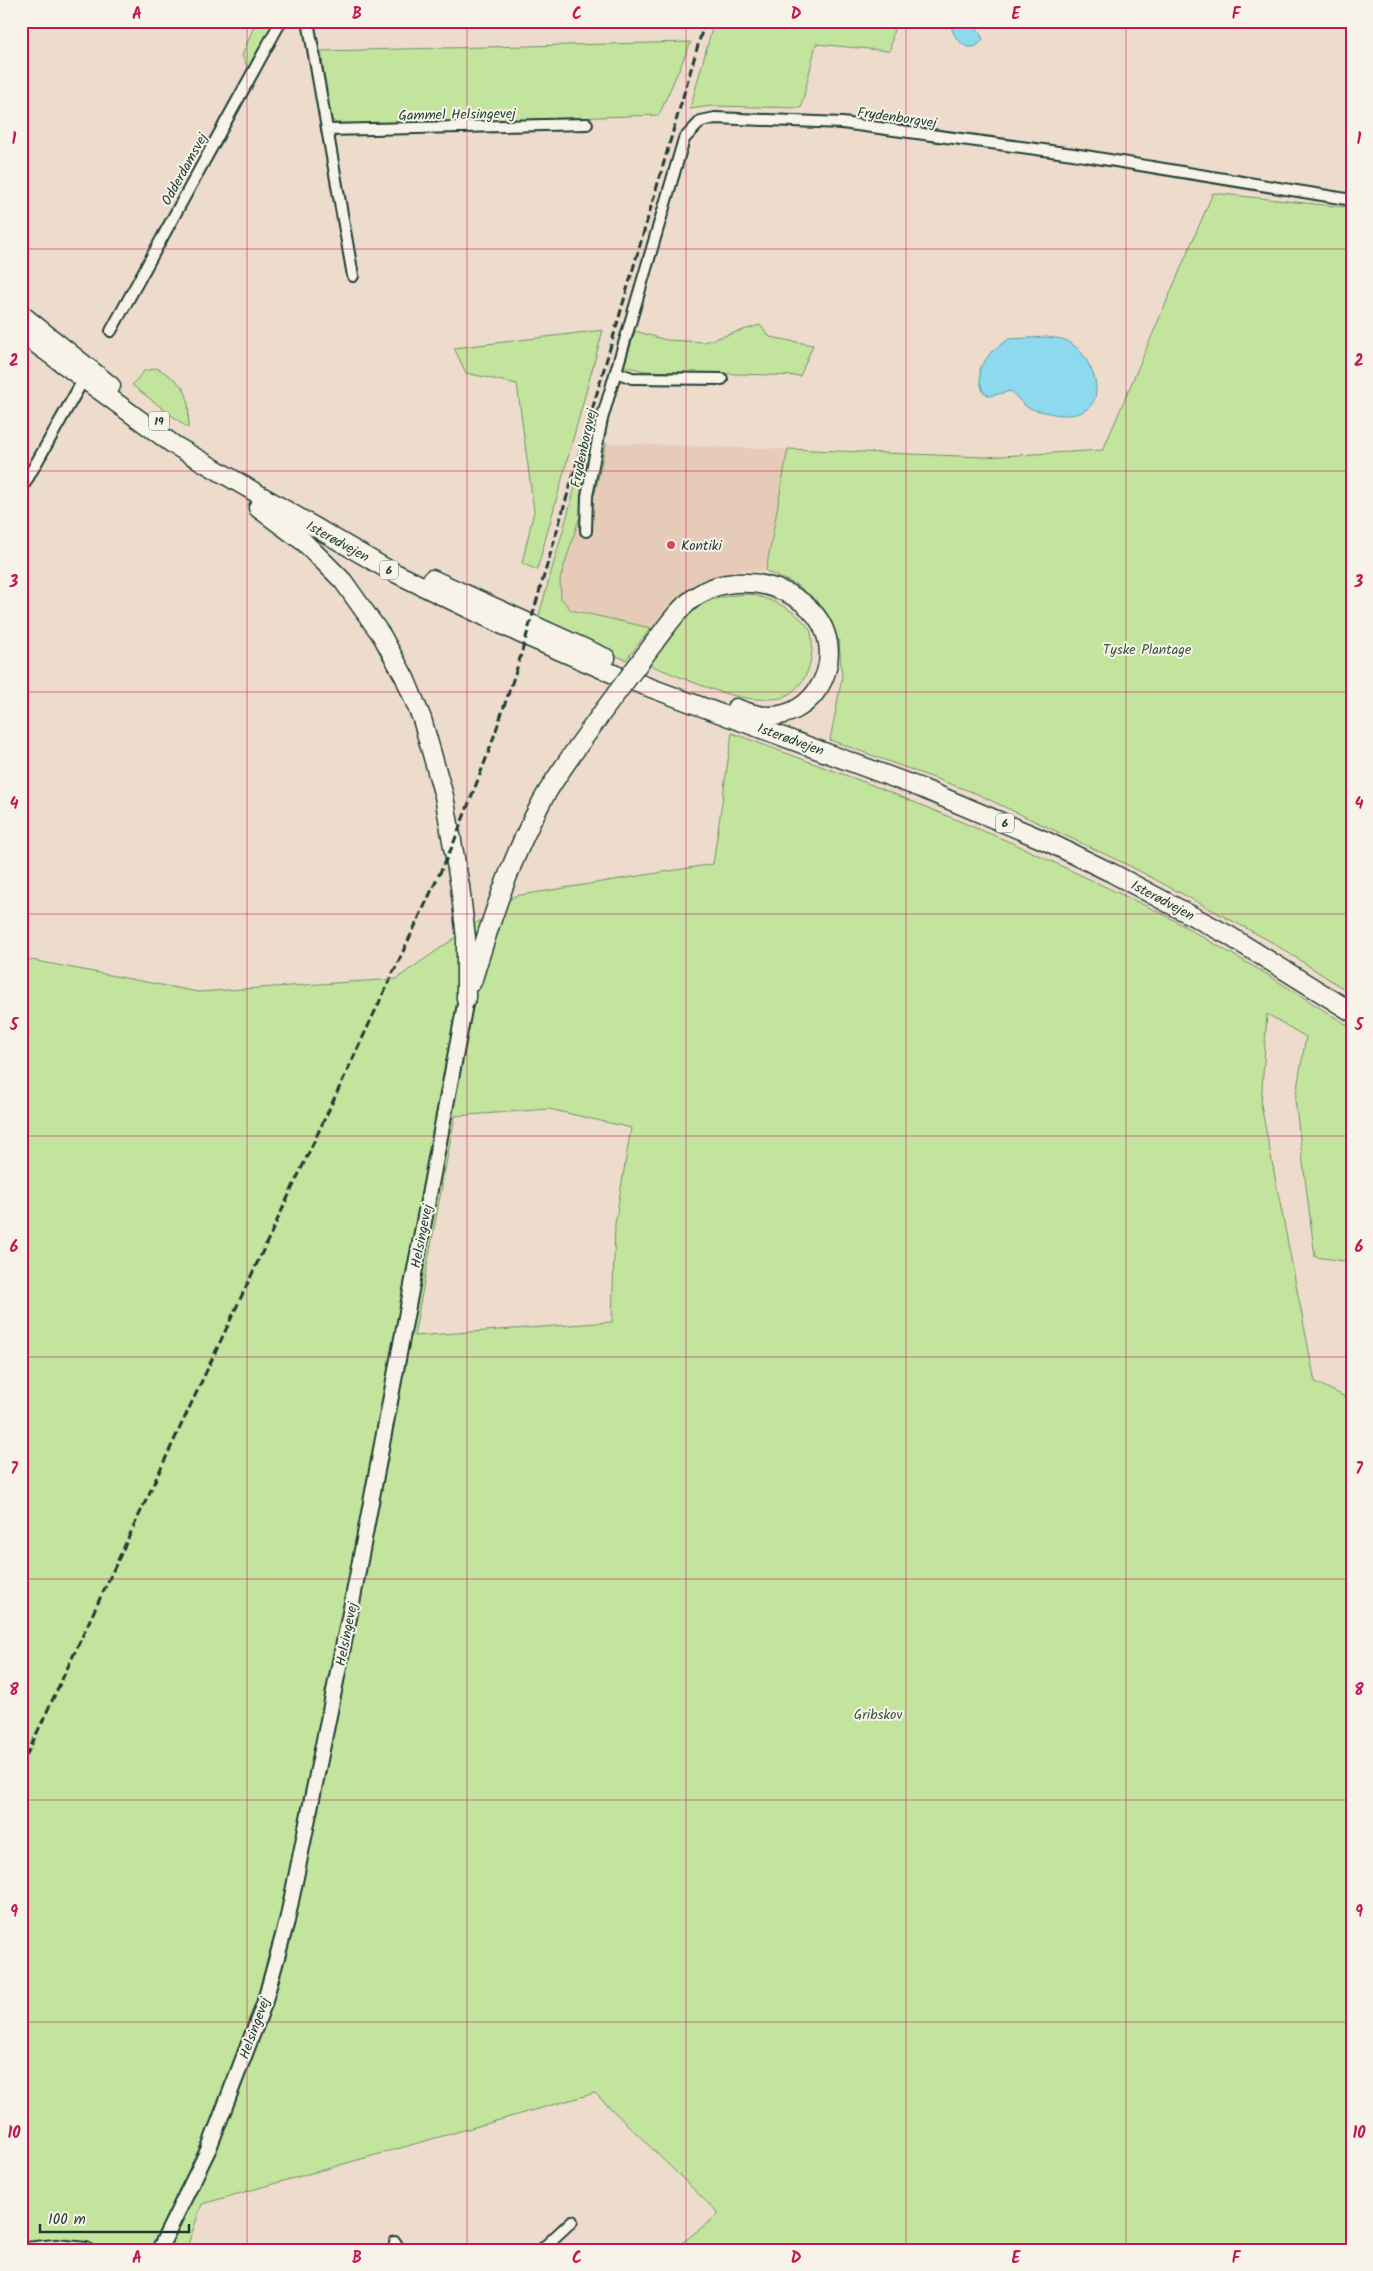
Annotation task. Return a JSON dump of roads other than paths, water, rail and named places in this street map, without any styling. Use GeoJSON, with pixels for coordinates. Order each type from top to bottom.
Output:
{"type":"FeatureCollection","features":[{"type":"Feature","properties":{"kind":"highway","name":"Isterødvejen"},"geometry":{"type":"LineString","coordinates":[[21,314],[86,375],[174,445],[327,535],[436,594],[635,683],[921,788],[1046,841],[1194,916],[1352,1012]]}},
{"type":"Feature","properties":{"kind":"highway","name":"Isterødvejen"},"geometry":{"type":"LineString","coordinates":[[21,333],[200,450],[227,475]]}},
{"type":"Feature","properties":{"kind":"highway"},"geometry":{"type":"LineString","coordinates":[[174,445],[207,472],[304,542],[343,581],[382,636],[405,678],[422,719],[444,796],[460,886],[466,938],[466,999]]}},
{"type":"Feature","properties":{"kind":"highway"},"geometry":{"type":"LineString","coordinates":[[327,535],[370,549],[622,665],[748,713],[769,716],[790,712],[809,701],[822,684],[829,664],[828,642],[820,622],[805,606],[787,593],[765,584],[750,582],[719,585],[698,595],[680,609],[654,642],[604,710],[543,800],[527,830],[506,881],[466,999]]}},
{"type":"Feature","properties":{"kind":"street","name":"Odderdamsvej"},"geometry":{"type":"LineString","coordinates":[[111,331],[281,21]]}},
{"type":"Feature","properties":{"kind":"street"},"geometry":{"type":"LineString","coordinates":[[308,21],[353,276]]}},
{"type":"Feature","properties":{"kind":"street","name":"Frydenborgvej"},"geometry":{"type":"LineString","coordinates":[[586,531],[587,496],[602,419],[684,139],[701,122],[714,118],[842,123],[1073,154],[1352,200]]}},
{"type":"Feature","properties":{"kind":"street","name":"Gammel Helsingevej"},"geometry":{"type":"LineString","coordinates":[[327,130],[587,124]]}},
{"type":"Feature","properties":{"kind":"street"},"geometry":{"type":"LineString","coordinates":[[616,372],[632,378],[722,379]]}},
{"type":"Feature","properties":{"kind":"street"},"geometry":{"type":"LineString","coordinates":[[21,490],[86,375]]}},
{"type":"Feature","properties":{"kind":"street","name":"Helsingevej"},"geometry":{"type":"LineString","coordinates":[[159,2250],[184,2202],[222,2114],[264,2004],[287,1921],[354,1594],[466,999]]}},
{"type":"Feature","properties":{"kind":"street"},"geometry":{"type":"LineString","coordinates":[[540,2250],[572,2221]]}},
{"type":"Feature","properties":{"kind":"street"},"geometry":{"type":"LineString","coordinates":[[26,2250],[56,2246],[86,2250]]}},
{"type":"Feature","properties":{"kind":"water"},"geometry":{"type":"Polygon","coordinates":[[[951,21],[973,21],[983,39],[978,45],[967,47],[954,34],[951,21]]]}},
{"type":"Feature","properties":{"kind":"water"},"geometry":{"type":"Polygon","coordinates":[[[1047,337],[1069,342],[1085,358],[1094,378],[1096,389],[1095,398],[1090,406],[1074,414],[1062,415],[1031,409],[1024,405],[1011,391],[990,396],[983,392],[980,381],[980,368],[991,352],[1009,339],[1047,337]]]}},
{"type":"Feature","properties":{"kind":"water"},"geometry":{"type":"Polygon","coordinates":[[[1352,1358],[1352,1390],[1347,1383],[1348,1366],[1352,1358]]]}},
{"type":"Feature","properties":{"kind":"railway"},"geometry":{"type":"LineString","coordinates":[[21,1767],[452,847],[489,751],[518,665],[705,21]]}},
{"type":"Feature","properties":{"kind":"place","name":"Kontiki"},"geometry":{"type":"Point","coordinates":[671,545]}},
{"type":"Feature","properties":{"kind":"park label","name":"Tyske Plantage"},"geometry":{"type":"Point","coordinates":[1147,649]}},
{"type":"Feature","properties":{"kind":"park label","name":"Gribskov"},"geometry":{"type":"Point","coordinates":[878,1714]}}]}
